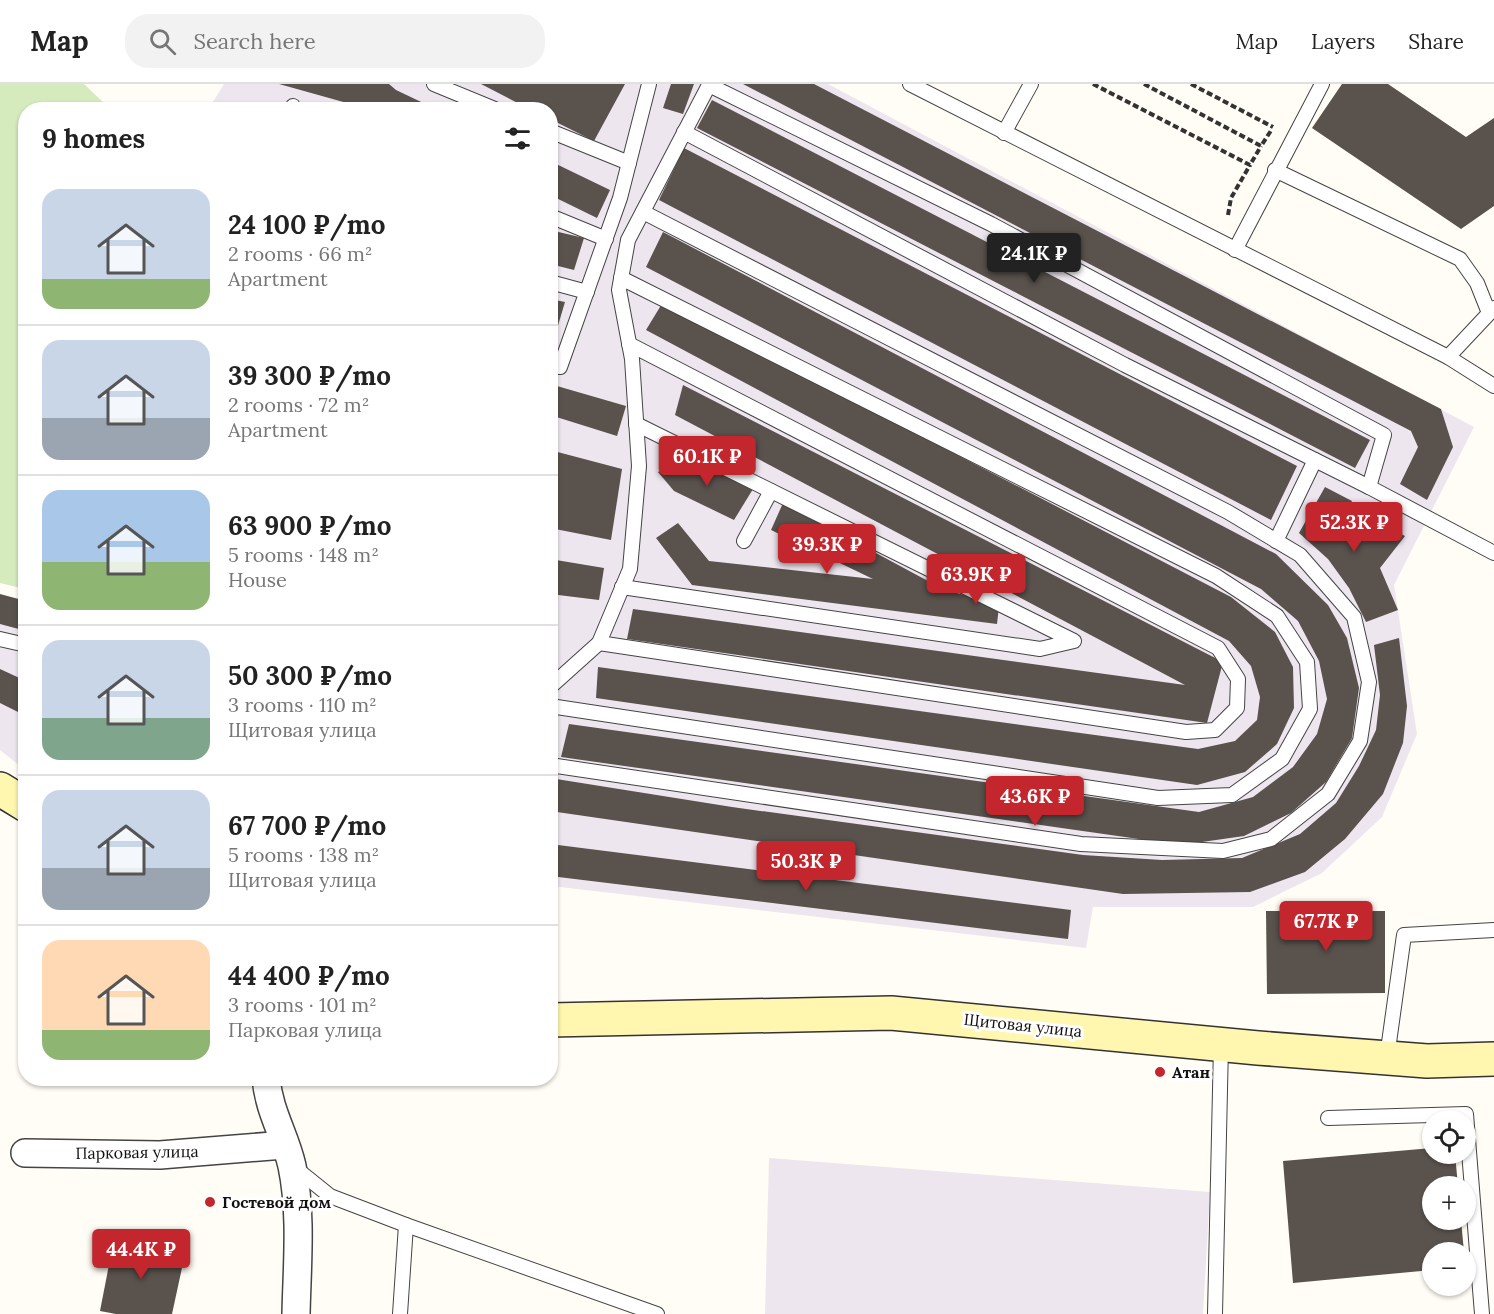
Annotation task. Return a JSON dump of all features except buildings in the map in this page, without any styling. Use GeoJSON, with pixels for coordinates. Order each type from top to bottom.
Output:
{"type":"FeatureCollection","features":[{"type":"Feature","properties":{"kind":"street"},"geometry":{"type":"LineString","coordinates":[[0,789],[18,800]]}},
{"type":"Feature","properties":{"kind":"street","name":"Щитовая улица"},"geometry":{"type":"LineString","coordinates":[[558,1020],[891,1013],[1221,1045],[1386,1058],[1427,1061],[1494,1059]]}},
{"type":"Feature","properties":{"kind":"street"},"geometry":{"type":"LineString","coordinates":[[267,1086],[268,1101],[288,1155],[297,1211],[296,1314]]}},
{"type":"Feature","properties":{"kind":"street","name":"Парковая улица"},"geometry":{"type":"LineString","coordinates":[[25,1153],[288,1155]]}},
{"type":"Feature","properties":{"kind":"lane"},"geometry":{"type":"LineString","coordinates":[[434,84],[478,102]]}},
{"type":"Feature","properties":{"kind":"lane"},"geometry":{"type":"LineString","coordinates":[[558,367],[560,367],[606,239],[649,84]]}},
{"type":"Feature","properties":{"kind":"lane"},"geometry":{"type":"LineString","coordinates":[[910,84],[1448,357],[1494,386]]}},
{"type":"Feature","properties":{"kind":"lane"},"geometry":{"type":"LineString","coordinates":[[1004,133],[1031,84]]}},
{"type":"Feature","properties":{"kind":"lane"},"geometry":{"type":"LineString","coordinates":[[1235,250],[1322,84]]}},
{"type":"Feature","properties":{"kind":"lane"},"geometry":{"type":"LineString","coordinates":[[558,680],[599,644],[630,569],[639,466],[629,344],[619,290],[628,240],[708,85],[991,224],[1384,435],[1369,487]]}},
{"type":"Feature","properties":{"kind":"lane"},"geometry":{"type":"LineString","coordinates":[[684,132],[1125,365],[1369,487],[1494,553]]}},
{"type":"Feature","properties":{"kind":"lane"},"geometry":{"type":"LineString","coordinates":[[558,134],[628,163]]}},
{"type":"Feature","properties":{"kind":"lane"},"geometry":{"type":"LineString","coordinates":[[1275,170],[1460,259],[1477,283],[1492,311],[1448,357]]}},
{"type":"Feature","properties":{"kind":"lane"},"geometry":{"type":"LineString","coordinates":[[558,766],[1081,844],[1223,851],[1271,839],[1328,794],[1360,741],[1369,682],[1354,617],[1300,555],[1228,512],[965,375],[643,212]]}},
{"type":"Feature","properties":{"kind":"lane"},"geometry":{"type":"LineString","coordinates":[[558,219],[606,239]]}},
{"type":"Feature","properties":{"kind":"lane"},"geometry":{"type":"LineString","coordinates":[[558,707],[1158,798],[1232,795],[1282,759],[1310,709],[1307,662],[1277,616],[1216,576],[621,278]]}},
{"type":"Feature","properties":{"kind":"lane"},"geometry":{"type":"LineString","coordinates":[[558,284],[587,292]]}},
{"type":"Feature","properties":{"kind":"lane"},"geometry":{"type":"LineString","coordinates":[[599,644],[1186,732],[1215,730],[1237,708],[1238,679],[1218,648],[629,344]]}},
{"type":"Feature","properties":{"kind":"lane"},"geometry":{"type":"LineString","coordinates":[[622,587],[1040,649],[1074,641],[636,424]]}},
{"type":"Feature","properties":{"kind":"lane"},"geometry":{"type":"LineString","coordinates":[[1276,541],[1315,460]]}},
{"type":"Feature","properties":{"kind":"lane"},"geometry":{"type":"LineString","coordinates":[[744,541],[771,491]]}},
{"type":"Feature","properties":{"kind":"lane"},"geometry":{"type":"LineString","coordinates":[[0,639],[18,643]]}},
{"type":"Feature","properties":{"kind":"lane"},"geometry":{"type":"LineString","coordinates":[[1386,1058],[1404,935],[1494,930]]}},
{"type":"Feature","properties":{"kind":"lane"},"geometry":{"type":"LineString","coordinates":[[1215,1314],[1221,1045]]}},
{"type":"Feature","properties":{"kind":"lane"},"geometry":{"type":"LineString","coordinates":[[1328,1118],[1466,1114],[1482,1314]]}},
{"type":"Feature","properties":{"kind":"lane"},"geometry":{"type":"LineString","coordinates":[[288,1155],[330,1196],[406,1226],[657,1314]]}},
{"type":"Feature","properties":{"kind":"lane"},"geometry":{"type":"LineString","coordinates":[[400,1314],[406,1226]]}},
{"type":"Feature","properties":{"kind":"path"},"geometry":{"type":"LineString","coordinates":[[1092,84],[1250,165]]}},
{"type":"Feature","properties":{"kind":"path"},"geometry":{"type":"LineString","coordinates":[[1144,84],[1261,146]]}},
{"type":"Feature","properties":{"kind":"path"},"geometry":{"type":"LineString","coordinates":[[1191,84],[1273,127]]}},
{"type":"Feature","properties":{"kind":"path"},"geometry":{"type":"LineString","coordinates":[[1243,234],[1226,225],[1231,198],[1278,118]]}},
{"type":"Feature","properties":{"kind":"shaded area"},"geometry":{"type":"Polygon","coordinates":[[[224,84],[828,84],[1474,427],[1394,585],[1417,734],[1382,817],[1322,873],[1253,907],[1093,907],[1086,948],[558,887],[558,102],[213,102],[224,84]]]}},
{"type":"Feature","properties":{"kind":"shaded area"},"geometry":{"type":"Polygon","coordinates":[[[0,596],[18,600],[18,764],[0,750],[0,596]]]}},
{"type":"Feature","properties":{"kind":"shaded area"},"geometry":{"type":"Polygon","coordinates":[[[769,1158],[1210,1192],[1203,1314],[765,1314],[769,1158]]]}},
{"type":"Feature","properties":{"kind":"green space"},"geometry":{"type":"Polygon","coordinates":[[[0,84],[84,84],[103,102],[18,102],[18,587],[0,583],[0,84]]]}},
{"type":"Feature","properties":{"kind":"place","name":"Атан"},"geometry":{"type":"Point","coordinates":[1160,1072]}},
{"type":"Feature","properties":{"kind":"place","name":"Гостевой дом"},"geometry":{"type":"Point","coordinates":[210,1202]}}]}
